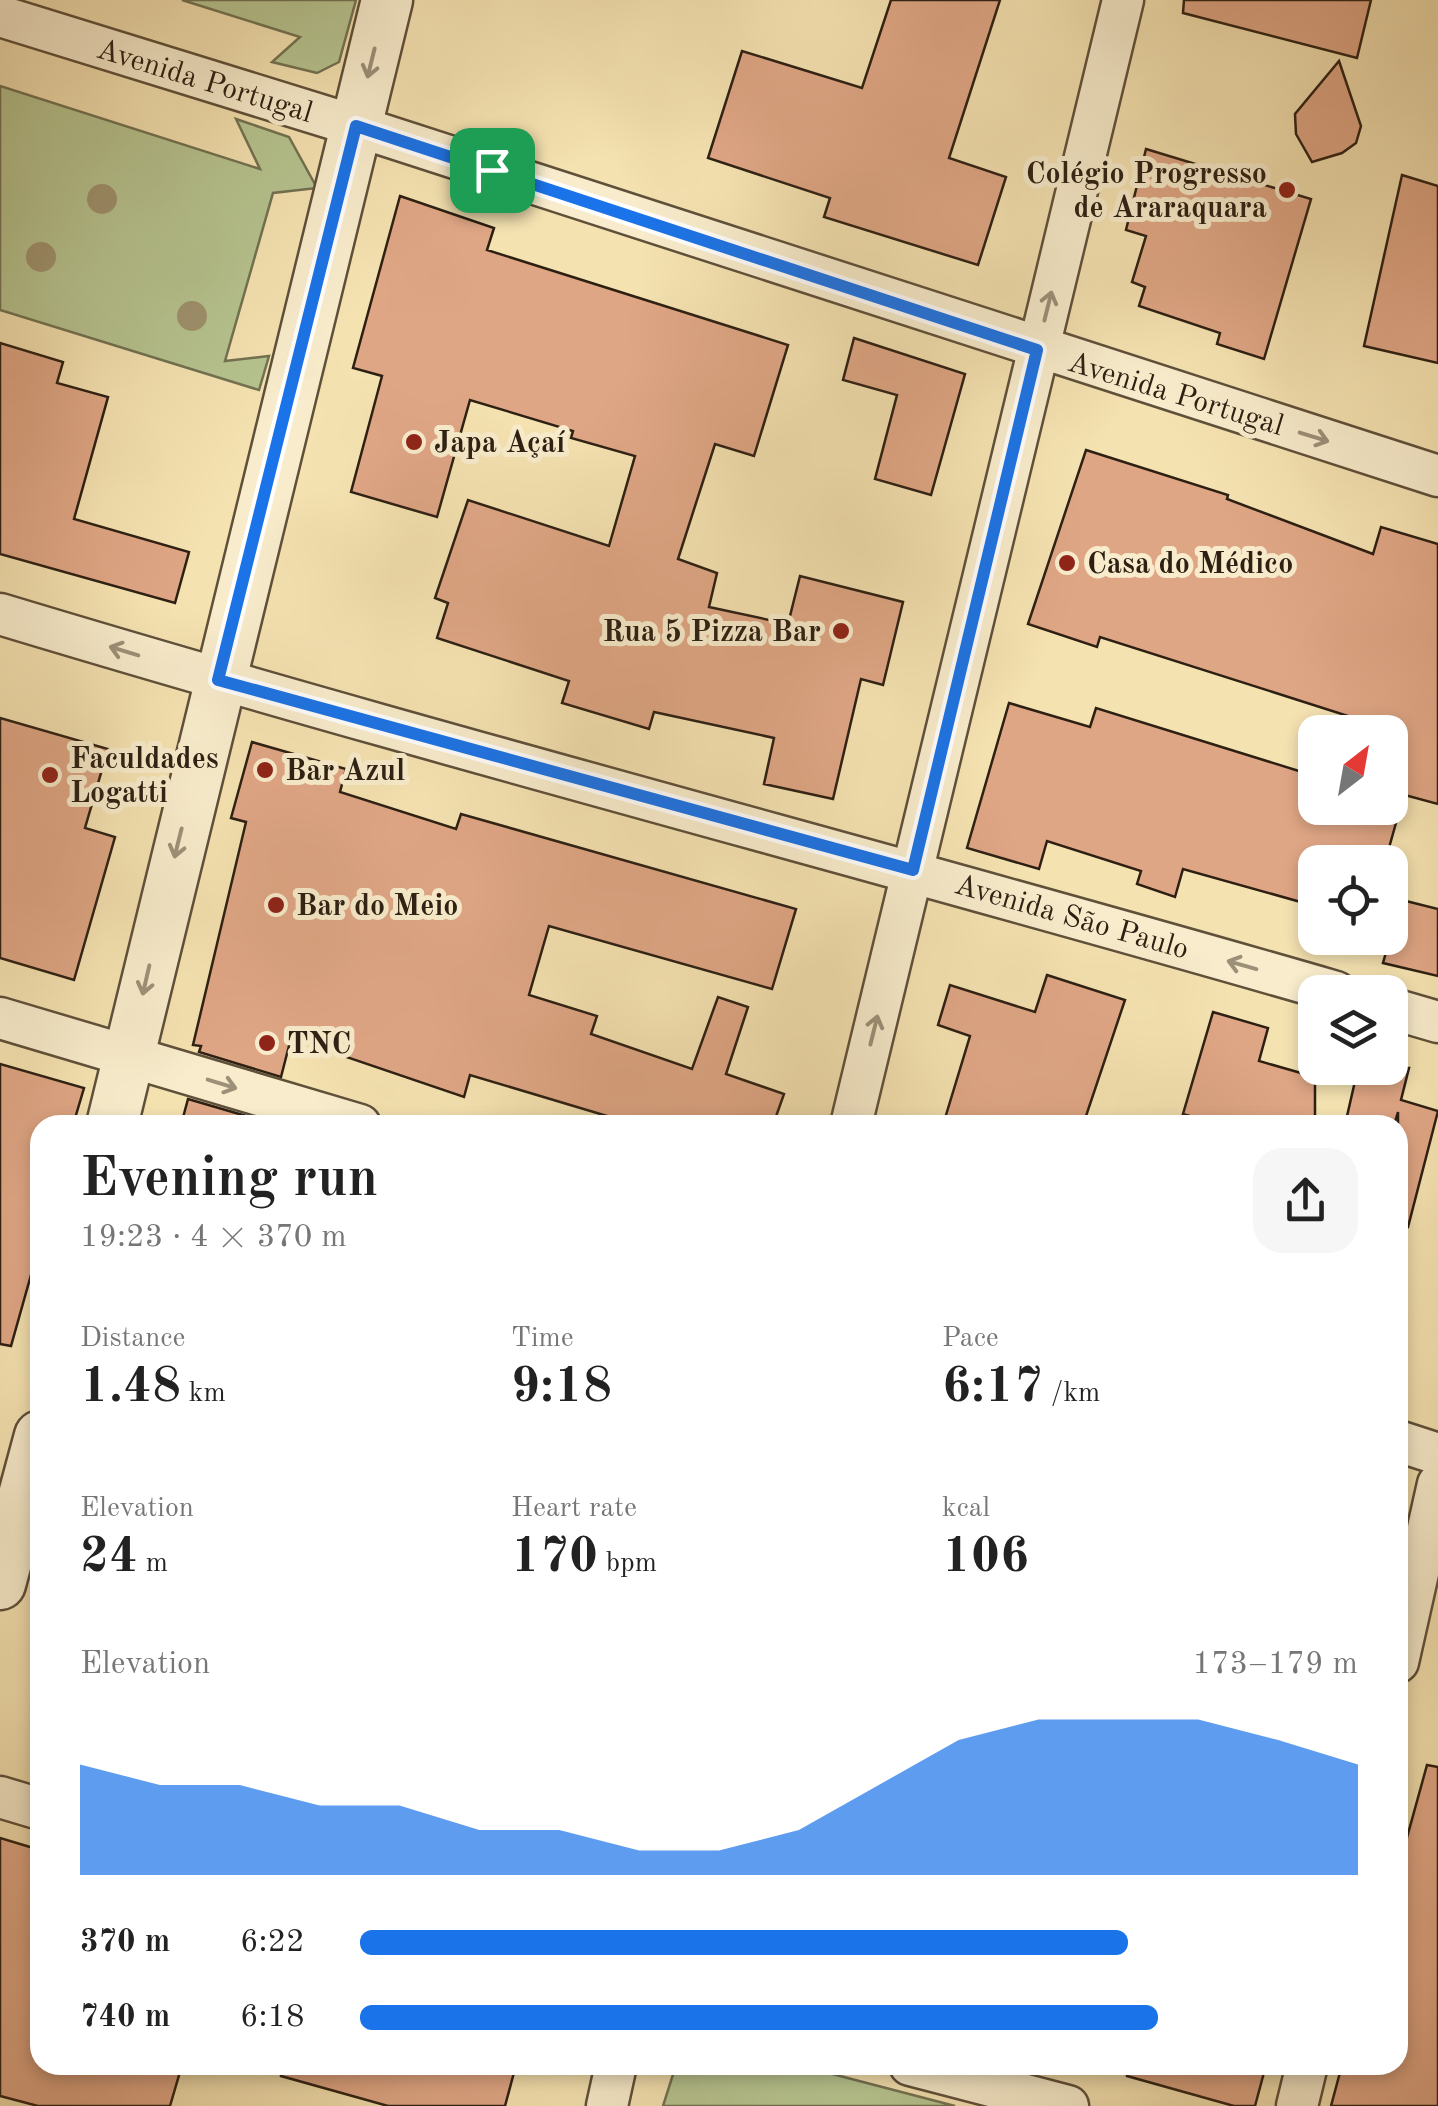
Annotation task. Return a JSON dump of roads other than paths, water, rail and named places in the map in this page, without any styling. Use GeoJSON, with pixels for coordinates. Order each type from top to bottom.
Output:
{"type":"FeatureCollection","features":[{"type":"Feature","properties":{"kind":"street"},"geometry":{"type":"LineString","coordinates":[[114,1115],[387,0]]}},
{"type":"Feature","properties":{"kind":"street"},"geometry":{"type":"LineString","coordinates":[[853,1115],[1123,0]]}},
{"type":"Feature","properties":{"kind":"street","name":"Avenida Portugal"},"geometry":{"type":"LineString","coordinates":[[0,16],[356,126],[1037,350],[1438,476]]}},
{"type":"Feature","properties":{"kind":"street","name":"Avenida São Paulo"},"geometry":{"type":"LineString","coordinates":[[0,614],[218,680],[913,870],[1298,981]]}},
{"type":"Feature","properties":{"kind":"street"},"geometry":{"type":"LineString","coordinates":[[1408,1013],[1438,1022]]}},
{"type":"Feature","properties":{"kind":"street"},"geometry":{"type":"LineString","coordinates":[[0,1018],[326,1115]]}},
{"type":"Feature","properties":{"kind":"street"},"geometry":{"type":"LineString","coordinates":[[1408,1445],[1438,1454]]}},
{"type":"Feature","properties":{"kind":"street"},"geometry":{"type":"LineString","coordinates":[[0,1584],[30,1473]]}},
{"type":"Feature","properties":{"kind":"street"},"geometry":{"type":"LineString","coordinates":[[1408,1618],[1438,1484]]}},
{"type":"Feature","properties":{"kind":"street"},"geometry":{"type":"LineString","coordinates":[[0,1797],[30,1806]]}},
{"type":"Feature","properties":{"kind":"street"},"geometry":{"type":"LineString","coordinates":[[607,2106],[614,2075]]}},
{"type":"Feature","properties":{"kind":"street"},"geometry":{"type":"LineString","coordinates":[[949,2075],[1068,2106]]}},
{"type":"Feature","properties":{"kind":"street"},"geometry":{"type":"LineString","coordinates":[[1298,2106],[1305,2075]]}},
{"type":"Feature","properties":{"kind":"place","name":"Colégio Progresso de Araraquara"},"geometry":{"type":"Point","coordinates":[1287,190]}},
{"type":"Feature","properties":{"kind":"place","name":"Japa Açaí"},"geometry":{"type":"Point","coordinates":[414,442]}},
{"type":"Feature","properties":{"kind":"place","name":"Casa do Médico"},"geometry":{"type":"Point","coordinates":[1067,563]}},
{"type":"Feature","properties":{"kind":"place","name":"Rua 5 Pizza Bar"},"geometry":{"type":"Point","coordinates":[841,631]}},
{"type":"Feature","properties":{"kind":"place","name":"Bar Azul"},"geometry":{"type":"Point","coordinates":[265,770]}},
{"type":"Feature","properties":{"kind":"place","name":"Faculdades Logatti"},"geometry":{"type":"Point","coordinates":[50,775]}},
{"type":"Feature","properties":{"kind":"place","name":"Bar do Meio"},"geometry":{"type":"Point","coordinates":[276,905]}},
{"type":"Feature","properties":{"kind":"place","name":"TNC"},"geometry":{"type":"Point","coordinates":[267,1043]}}]}
